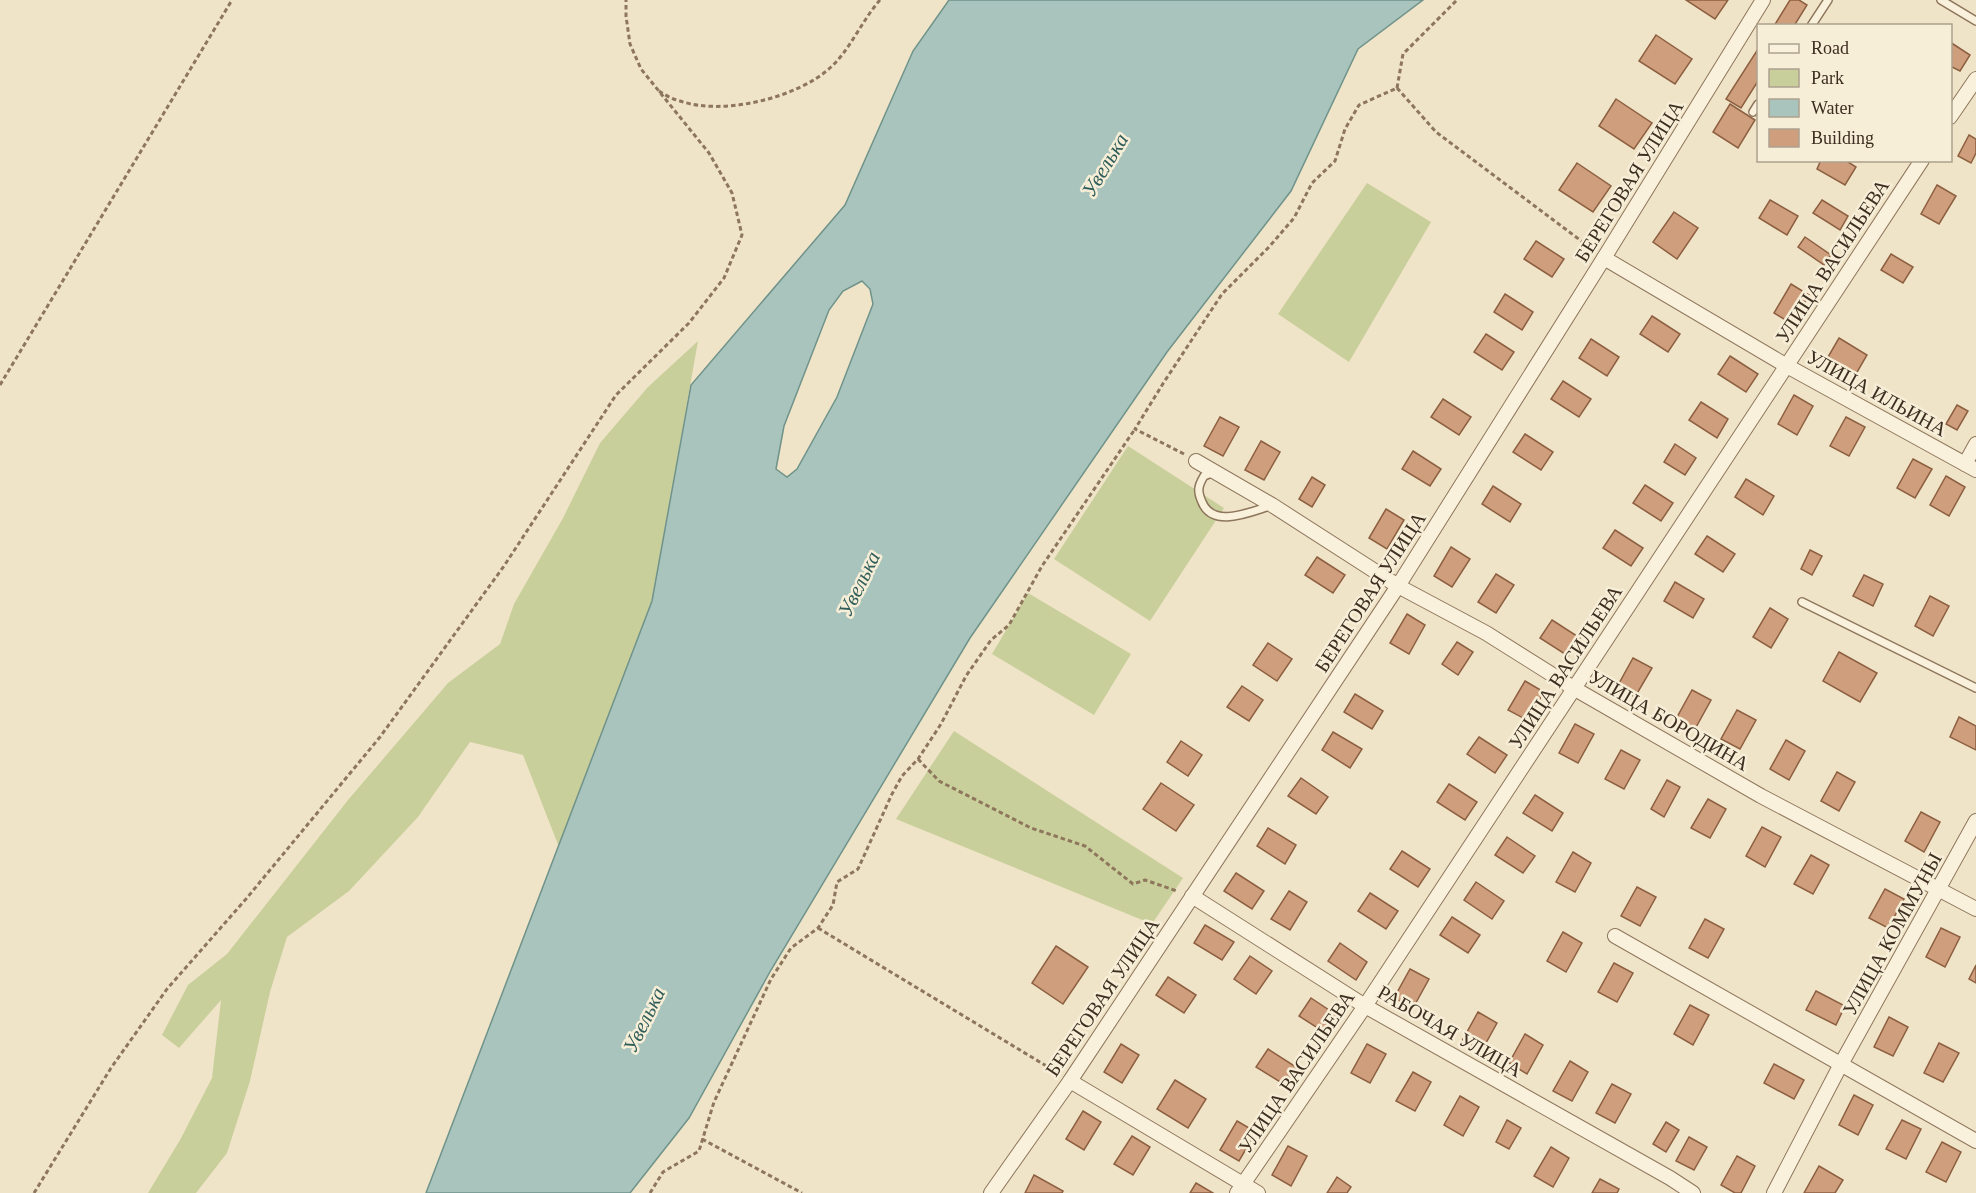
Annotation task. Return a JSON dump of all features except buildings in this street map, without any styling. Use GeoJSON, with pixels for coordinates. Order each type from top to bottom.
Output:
{"type":"FeatureCollection","features":[{"type":"Feature","properties":{"kind":"street","name":"БЕРЕГОВАЯ УЛИЦА"},"geometry":{"type":"LineString","coordinates":[[991,1193],[1070,1081],[1398,586],[1763,0]]}},
{"type":"Feature","properties":{"kind":"street"},"geometry":{"type":"LineString","coordinates":[[1952,114],[1976,79]]}},
{"type":"Feature","properties":{"kind":"street","name":"УЛИЦА ВАСИЛЬЕВА"},"geometry":{"type":"LineString","coordinates":[[1240,1188],[1365,1006],[1921,162]]}},
{"type":"Feature","properties":{"kind":"street","name":"УЛИЦА ИЛЬИНА"},"geometry":{"type":"LineString","coordinates":[[1604,258],[1787,366],[1971,467]]}},
{"type":"Feature","properties":{"kind":"street"},"geometry":{"type":"LineString","coordinates":[[1971,467],[1976,444]]}},
{"type":"Feature","properties":{"kind":"street","name":"УЛИЦА БОРОДИНА"},"geometry":{"type":"LineString","coordinates":[[1196,461],[1272,505],[1398,586],[1486,633],[1575,688],[1761,796],[1976,909]]}},
{"type":"Feature","properties":{"kind":"street","name":"УЛИЦА КОММУНЫ"},"geometry":{"type":"LineString","coordinates":[[1774,1193],[1840,1066],[1976,821]]}},
{"type":"Feature","properties":{"kind":"street","name":"РАБОЧАЯ УЛИЦА"},"geometry":{"type":"LineString","coordinates":[[1192,896],[1365,1006],[1693,1193]]}},
{"type":"Feature","properties":{"kind":"street"},"geometry":{"type":"LineString","coordinates":[[1615,936],[1840,1066],[1976,1141]]}},
{"type":"Feature","properties":{"kind":"street"},"geometry":{"type":"LineString","coordinates":[[1070,1081],[1240,1188],[1258,1193]]}},
{"type":"Feature","properties":{"kind":"lane"},"geometry":{"type":"LineString","coordinates":[[1812,24],[1828,0]]}},
{"type":"Feature","properties":{"kind":"lane"},"geometry":{"type":"LineString","coordinates":[[1941,0],[1976,21]]}},
{"type":"Feature","properties":{"kind":"lane"},"geometry":{"type":"LineString","coordinates":[[1754,112],[1757,106]]}},
{"type":"Feature","properties":{"kind":"lane"},"geometry":{"type":"LineString","coordinates":[[1216,472],[1204,476],[1198,493],[1204,507],[1214,516],[1243,515],[1272,505]]}},
{"type":"Feature","properties":{"kind":"lane"},"geometry":{"type":"LineString","coordinates":[[1802,602],[1976,688]]}},
{"type":"Feature","properties":{"kind":"path"},"geometry":{"type":"LineString","coordinates":[[0,385],[232,0]]}},
{"type":"Feature","properties":{"kind":"path"},"geometry":{"type":"LineString","coordinates":[[34,1193],[111,1068],[167,989],[246,899],[380,737],[504,566],[616,395],[689,323],[724,278],[742,235],[732,194],[709,153],[641,69],[630,44],[626,0]]}},
{"type":"Feature","properties":{"kind":"path"},"geometry":{"type":"LineString","coordinates":[[657,91],[680,102],[703,105],[751,105],[810,84],[833,66],[880,0]]}},
{"type":"Feature","properties":{"kind":"path"},"geometry":{"type":"LineString","coordinates":[[1457,0],[1402,54],[1397,88],[1436,132],[1604,258]]}},
{"type":"Feature","properties":{"kind":"path"},"geometry":{"type":"LineString","coordinates":[[650,1193],[663,1172],[699,1151],[714,1102],[771,979],[791,948],[818,928],[833,904],[837,882],[858,868],[902,776],[918,759],[941,724],[966,676],[991,640],[1009,625],[1042,566],[1135,429],[1222,294],[1294,218],[1312,183],[1335,161],[1345,129],[1359,105],[1397,88]]}},
{"type":"Feature","properties":{"kind":"path"},"geometry":{"type":"LineString","coordinates":[[1135,429],[1196,461]]}},
{"type":"Feature","properties":{"kind":"path"},"geometry":{"type":"LineString","coordinates":[[918,759],[939,781],[1031,828],[1085,846],[1133,884],[1145,880],[1192,896]]}},
{"type":"Feature","properties":{"kind":"path"},"geometry":{"type":"LineString","coordinates":[[818,928],[1070,1081]]}},
{"type":"Feature","properties":{"kind":"path"},"geometry":{"type":"LineString","coordinates":[[702,1139],[802,1193]]}},
{"type":"Feature","properties":{"kind":"green space"},"geometry":{"type":"Polygon","coordinates":[[[1367,183],[1431,222],[1349,362],[1278,314],[1367,183]]]}},
{"type":"Feature","properties":{"kind":"green space"},"geometry":{"type":"Polygon","coordinates":[[[698,341],[652,601],[559,847],[523,755],[470,742],[418,817],[349,891],[287,937],[270,992],[250,1081],[227,1153],[196,1193],[148,1193],[180,1140],[212,1078],[221,1000],[179,1048],[162,1035],[188,985],[227,954],[348,800],[448,683],[500,644],[514,604],[563,518],[600,443],[648,387],[698,341]]]}},
{"type":"Feature","properties":{"kind":"green space"},"geometry":{"type":"Polygon","coordinates":[[[1128,446],[1224,508],[1150,621],[1054,559],[1128,446]]]}},
{"type":"Feature","properties":{"kind":"green space"},"geometry":{"type":"Polygon","coordinates":[[[1028,593],[1131,654],[1094,715],[992,654],[1028,593]]]}},
{"type":"Feature","properties":{"kind":"green space"},"geometry":{"type":"Polygon","coordinates":[[[954,731],[1183,878],[1152,924],[896,819],[954,731]]]}},
{"type":"Feature","properties":{"kind":"water","name":"Увелька"},"geometry":{"type":"Polygon","coordinates":[[[949,0],[1423,0],[1358,49],[1291,191],[1167,352],[970,638],[771,970],[689,1118],[630,1193],[426,1193],[652,601],[691,385],[845,205],[913,51],[949,0]],[[862,281],[843,291],[829,310],[784,426],[776,469],[787,477],[797,469],[837,397],[873,304],[870,289],[862,281]]]}}]}
